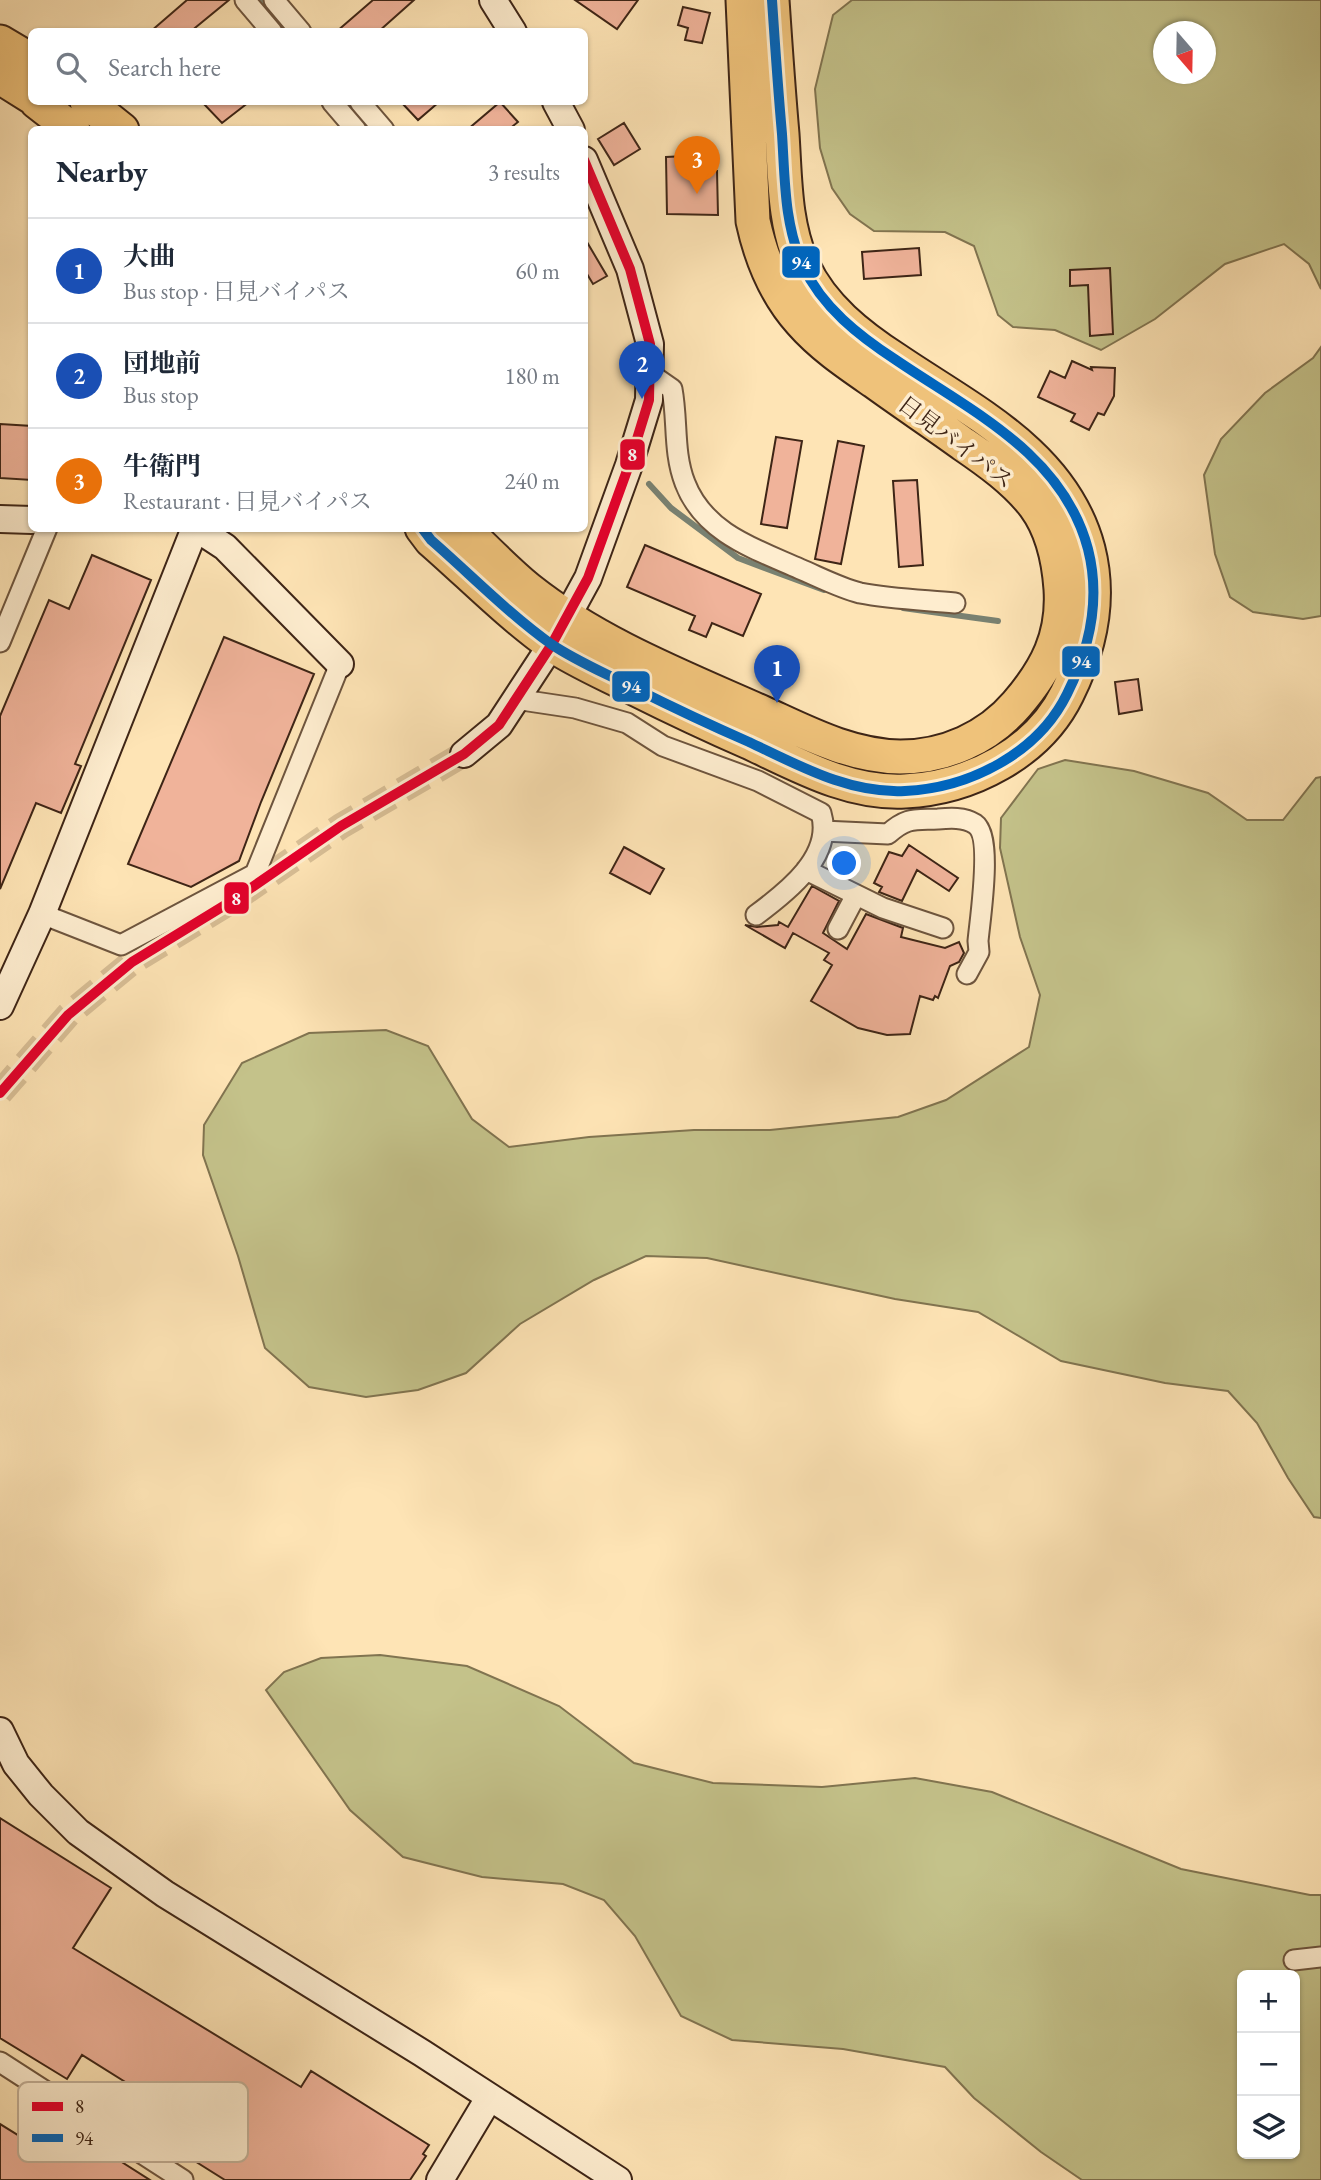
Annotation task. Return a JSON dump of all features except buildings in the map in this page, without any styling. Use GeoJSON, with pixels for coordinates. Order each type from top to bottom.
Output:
{"type":"FeatureCollection","features":[{"type":"Feature","properties":{"kind":"highway","name":"日見バイパス"},"geometry":{"type":"LineString","coordinates":[[467,532],[528,589],[610,642],[664,669],[855,752],[898,757],[923,756],[951,750],[1000,722],[1039,678],[1054,646],[1061,610],[1061,588],[1050,533],[1034,505],[995,466],[843,360],[802,324],[784,301],[772,279],[759,249],[753,220],[743,0]]}},
{"type":"Feature","properties":{"kind":"highway","name":"日見バイパス"},"geometry":{"type":"LineString","coordinates":[[425,532],[552,645],[670,706],[818,775],[875,790],[904,792],[968,779],[1019,750],[1036,736],[1063,701],[1082,664],[1092,623],[1093,580],[1080,523],[1060,486],[1020,443],[867,341],[829,307],[804,267],[788,219],[772,0]]}},
{"type":"Feature","properties":{"kind":"highway"},"geometry":{"type":"LineString","coordinates":[[0,42],[28,59]]}},
{"type":"Feature","properties":{"kind":"highway"},"geometry":{"type":"LineString","coordinates":[[0,77],[28,94]]}},
{"type":"Feature","properties":{"kind":"highway"},"geometry":{"type":"LineString","coordinates":[[41,105],[68,126]]}},
{"type":"Feature","properties":{"kind":"highway"},"geometry":{"type":"LineString","coordinates":[[91,105],[117,126]]}},
{"type":"Feature","properties":{"kind":"street"},"geometry":{"type":"LineString","coordinates":[[245,0],[269,28]]}},
{"type":"Feature","properties":{"kind":"street"},"geometry":{"type":"LineString","coordinates":[[274,0],[298,28]]}},
{"type":"Feature","properties":{"kind":"street"},"geometry":{"type":"LineString","coordinates":[[492,0],[510,28]]}},
{"type":"Feature","properties":{"kind":"street"},"geometry":{"type":"LineString","coordinates":[[335,105],[353,126]]}},
{"type":"Feature","properties":{"kind":"street"},"geometry":{"type":"LineString","coordinates":[[363,105],[381,126]]}},
{"type":"Feature","properties":{"kind":"street"},"geometry":{"type":"LineString","coordinates":[[557,105],[569,126]]}},
{"type":"Feature","properties":{"kind":"street"},"geometry":{"type":"LineString","coordinates":[[464,754],[499,725],[552,645],[588,578],[629,465],[649,400],[650,344],[631,269],[588,169]]}},
{"type":"Feature","properties":{"kind":"street"},"geometry":{"type":"LineString","coordinates":[[649,373],[671,389],[675,407],[675,451],[685,484],[701,513],[734,540],[856,592],[886,598],[955,603]]}},
{"type":"Feature","properties":{"kind":"street"},"geometry":{"type":"LineString","coordinates":[[0,519],[28,520]]}},
{"type":"Feature","properties":{"kind":"street"},"geometry":{"type":"LineString","coordinates":[[0,642],[45,532]]}},
{"type":"Feature","properties":{"kind":"street"},"geometry":{"type":"LineString","coordinates":[[0,1006],[41,914],[194,532]]}},
{"type":"Feature","properties":{"kind":"street"},"geometry":{"type":"LineString","coordinates":[[41,914],[121,945],[255,874],[340,664],[225,547],[202,532]]}},
{"type":"Feature","properties":{"kind":"street"},"geometry":{"type":"LineString","coordinates":[[515,699],[575,708],[626,723],[663,746],[758,781],[821,813],[824,824],[820,847],[806,870],[780,897],[756,915]]}},
{"type":"Feature","properties":{"kind":"street"},"geometry":{"type":"LineString","coordinates":[[823,831],[888,834],[902,821],[956,818],[976,824],[982,833],[985,856],[979,952],[967,974]]}},
{"type":"Feature","properties":{"kind":"street"},"geometry":{"type":"LineString","coordinates":[[806,870],[883,908],[943,928]]}},
{"type":"Feature","properties":{"kind":"street"},"geometry":{"type":"LineString","coordinates":[[838,929],[856,895]]}},
{"type":"Feature","properties":{"kind":"street"},"geometry":{"type":"LineString","coordinates":[[0,1731],[8,1765],[78,1832],[165,1894],[422,2053],[618,2180]]}},
{"type":"Feature","properties":{"kind":"street"},"geometry":{"type":"LineString","coordinates":[[1294,1960],[1321,1958]]}},
{"type":"Feature","properties":{"kind":"street"},"geometry":{"type":"LineString","coordinates":[[0,2062],[31,2082]]}},
{"type":"Feature","properties":{"kind":"street"},"geometry":{"type":"LineString","coordinates":[[440,2180],[489,2098]]}},
{"type":"Feature","properties":{"kind":"street"},"geometry":{"type":"LineString","coordinates":[[155,2162],[183,2180]]}},
{"type":"Feature","properties":{"kind":"shaded area"},"geometry":{"type":"Polygon","coordinates":[[[852,0],[1321,0],[1321,289],[1309,264],[1284,244],[1225,264],[1155,319],[1101,350],[1055,330],[1013,327],[998,315],[974,246],[945,232],[874,231],[850,214],[832,188],[820,148],[815,89],[833,15],[852,0]]]}},
{"type":"Feature","properties":{"kind":"shaded area"},"geometry":{"type":"Polygon","coordinates":[[[1321,347],[1321,616],[1303,619],[1253,612],[1230,597],[1215,554],[1204,475],[1221,439],[1265,393],[1313,358],[1321,347]]]}},
{"type":"Feature","properties":{"kind":"shaded area"},"geometry":{"type":"Polygon","coordinates":[[[1065,760],[1134,771],[1208,793],[1247,820],[1283,820],[1316,778],[1321,777],[1321,1518],[1314,1517],[1257,1423],[1228,1391],[1165,1383],[1061,1361],[978,1312],[895,1299],[707,1258],[646,1256],[594,1280],[520,1324],[466,1373],[418,1390],[366,1397],[309,1387],[265,1348],[238,1256],[203,1155],[204,1125],[242,1063],[309,1033],[386,1030],[428,1046],[472,1119],[509,1147],[589,1137],[694,1130],[770,1130],[898,1117],[946,1100],[1029,1047],[1040,995],[1020,937],[1000,848],[1001,818],[1038,769],[1065,760]]]}},
{"type":"Feature","properties":{"kind":"shaded area"},"geometry":{"type":"Polygon","coordinates":[[[380,1655],[467,1666],[559,1706],[634,1763],[713,1783],[822,1787],[915,1778],[992,1792],[1181,1869],[1321,1895],[1321,2180],[1082,2180],[1041,2152],[974,2098],[945,2067],[843,2049],[732,2040],[681,2016],[635,1936],[604,1900],[563,1884],[482,1877],[403,1857],[350,1810],[266,1690],[284,1672],[321,1658],[380,1655]]]}},
{"type":"Feature","properties":{"kind":"waterway"},"geometry":{"type":"LineString","coordinates":[[260,0],[284,28]]}},
{"type":"Feature","properties":{"kind":"waterway"},"geometry":{"type":"LineString","coordinates":[[349,105],[367,126]]}},
{"type":"Feature","properties":{"kind":"waterway"},"geometry":{"type":"LineString","coordinates":[[649,484],[671,508],[738,558],[824,590]]}},
{"type":"Feature","properties":{"kind":"waterway"},"geometry":{"type":"LineString","coordinates":[[903,608],[998,621]]}},
{"type":"Feature","properties":{"kind":"tunnel"},"geometry":{"type":"LineString","coordinates":[[0,1093],[68,1015],[132,962],[235,899],[341,826],[464,754]]}},
{"type":"Feature","properties":{"kind":"transit line","name":"94"},"geometry":{"type":"LineString","coordinates":[[425,532],[504,606],[561,650],[691,716],[844,783],[884,791],[905,791],[954,783],[1000,764],[1039,734],[1054,715],[1067,694],[1082,659],[1093,605],[1092,568],[1076,516],[1058,487],[1036,461],[1011,438],[869,341],[831,307],[811,281],[797,250],[786,201],[772,0]]}},
{"type":"Feature","properties":{"kind":"transit line","name":"8"},"geometry":{"type":"LineString","coordinates":[[0,1093],[68,1015],[132,962],[235,899],[341,826],[464,754],[499,725],[552,644],[588,578],[629,465],[649,400],[650,344],[630,269],[588,169]]}},
{"type":"Feature","properties":{"kind":"place","name":"牛衛門"},"geometry":{"type":"Point","coordinates":[697,194]}},
{"type":"Feature","properties":{"kind":"place","name":"団地前"},"geometry":{"type":"Point","coordinates":[642,399]}},
{"type":"Feature","properties":{"kind":"place","name":"大曲"},"geometry":{"type":"Point","coordinates":[777,703]}}]}
